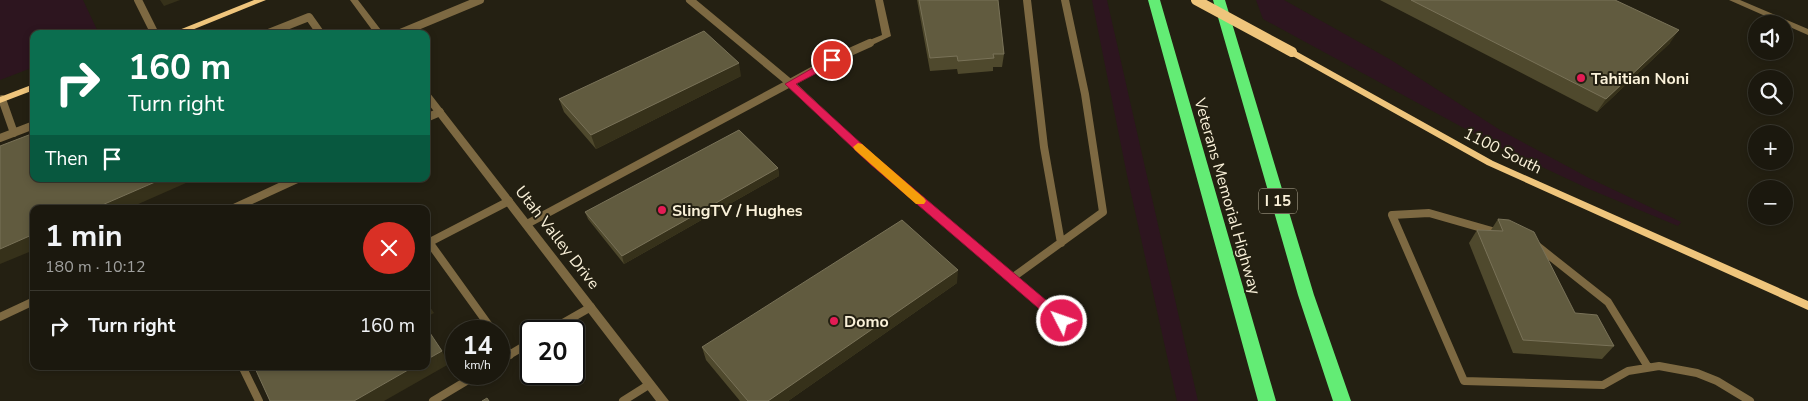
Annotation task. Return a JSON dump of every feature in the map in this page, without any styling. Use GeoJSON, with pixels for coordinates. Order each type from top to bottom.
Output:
{"type":"FeatureCollection","features":[{"type":"Feature","properties":{"kind":"highway","name":"Veterans Memorial Highway"},"geometry":{"type":"LineString","coordinates":[[1154,0],[1267,401]]}},
{"type":"Feature","properties":{"kind":"highway","name":"I 15"},"geometry":{"type":"LineString","coordinates":[[1219,0],[1306,295],[1342,401]]}},
{"type":"Feature","properties":{"kind":"street"},"geometry":{"type":"LineString","coordinates":[[183,30],[262,0]]}},
{"type":"Feature","properties":{"kind":"street"},"geometry":{"type":"LineString","coordinates":[[354,0],[377,30]]}},
{"type":"Feature","properties":{"kind":"street"},"geometry":{"type":"LineString","coordinates":[[870,43],[887,36],[879,0]]}},
{"type":"Feature","properties":{"kind":"street","name":"1100 South"},"geometry":{"type":"LineString","coordinates":[[1196,0],[1490,163],[1808,306]]}},
{"type":"Feature","properties":{"kind":"street"},"geometry":{"type":"LineString","coordinates":[[1733,0],[1808,32]]}},
{"type":"Feature","properties":{"kind":"street"},"geometry":{"type":"LineString","coordinates":[[1,99],[30,88]]}},
{"type":"Feature","properties":{"kind":"street","name":"Utah Valley Drive"},"geometry":{"type":"LineString","coordinates":[[430,99],[663,401]]}},
{"type":"Feature","properties":{"kind":"lane"},"geometry":{"type":"LineString","coordinates":[[138,0],[153,30]]}},
{"type":"Feature","properties":{"kind":"lane"},"geometry":{"type":"LineString","coordinates":[[408,30],[480,0]]}},
{"type":"Feature","properties":{"kind":"lane"},"geometry":{"type":"LineString","coordinates":[[690,0],[790,84],[872,160],[1062,321]]}},
{"type":"Feature","properties":{"kind":"lane"},"geometry":{"type":"LineString","coordinates":[[1027,0],[1044,147],[1060,242]]}},
{"type":"Feature","properties":{"kind":"lane"},"geometry":{"type":"LineString","coordinates":[[1012,278],[1103,212],[1085,94],[1066,0]]}},
{"type":"Feature","properties":{"kind":"lane"},"geometry":{"type":"LineString","coordinates":[[276,30],[309,17],[318,30]]}},
{"type":"Feature","properties":{"kind":"lane"},"geometry":{"type":"LineString","coordinates":[[527,224],[832,60],[870,43]]}},
{"type":"Feature","properties":{"kind":"lane"},"geometry":{"type":"LineString","coordinates":[[1,99],[14,133]]}},
{"type":"Feature","properties":{"kind":"lane"},"geometry":{"type":"LineString","coordinates":[[430,116],[440,112]]}},
{"type":"Feature","properties":{"kind":"lane"},"geometry":{"type":"LineString","coordinates":[[0,138],[30,127]]}},
{"type":"Feature","properties":{"kind":"lane"},"geometry":{"type":"LineString","coordinates":[[241,205],[290,182]]}},
{"type":"Feature","properties":{"kind":"lane"},"geometry":{"type":"LineString","coordinates":[[430,242],[509,200]]}},
{"type":"Feature","properties":{"kind":"lane"},"geometry":{"type":"LineString","coordinates":[[1507,235],[1429,213],[1392,215],[1464,381],[1603,385],[1628,371],[1648,367],[1677,368],[1717,381],[1750,401]]}},
{"type":"Feature","properties":{"kind":"lane"},"geometry":{"type":"LineString","coordinates":[[1531,242],[1608,302],[1648,367]]}},
{"type":"Feature","properties":{"kind":"lane"},"geometry":{"type":"LineString","coordinates":[[430,246],[485,320]]}},
{"type":"Feature","properties":{"kind":"lane"},"geometry":{"type":"LineString","coordinates":[[0,317],[30,303]]}},
{"type":"Feature","properties":{"kind":"lane"},"geometry":{"type":"LineString","coordinates":[[567,320],[591,306]]}},
{"type":"Feature","properties":{"kind":"lane"},"geometry":{"type":"LineString","coordinates":[[510,355],[520,349]]}},
{"type":"Feature","properties":{"kind":"lane"},"geometry":{"type":"LineString","coordinates":[[244,370],[258,401]]}},
{"type":"Feature","properties":{"kind":"lane"},"geometry":{"type":"LineString","coordinates":[[623,401],[650,384]]}},
{"type":"Feature","properties":{"kind":"lane"},"geometry":{"type":"LineString","coordinates":[[432,401],[459,385]]}},
{"type":"Feature","properties":{"kind":"shaded area"},"geometry":{"type":"Polygon","coordinates":[[[0,0],[83,0],[97,30],[30,30],[30,69],[0,80],[0,0]]]}},
{"type":"Feature","properties":{"kind":"shaded area"},"geometry":{"type":"Polygon","coordinates":[[[1092,0],[1107,0],[1198,401],[1177,401],[1127,175],[1092,0]]]}},
{"type":"Feature","properties":{"kind":"shaded area"},"geometry":{"type":"Polygon","coordinates":[[[1256,0],[1284,0],[1391,60],[1500,130],[1589,178],[1681,222],[1678,226],[1589,189],[1495,145],[1263,19],[1256,0]]]}},
{"type":"Feature","properties":{"kind":"building"},"geometry":{"type":"Polygon","coordinates":[[[919,0],[998,0],[1004,54],[993,54],[994,58],[958,61],[957,56],[930,58],[919,0]]]}},
{"type":"Feature","properties":{"kind":"building","name":"Tahitian Noni"},"geometry":{"type":"Polygon","coordinates":[[[1411,0],[1615,0],[1679,30],[1606,99],[1411,0]]]}},
{"type":"Feature","properties":{"kind":"building"},"geometry":{"type":"Polygon","coordinates":[[[704,31],[739,63],[591,135],[559,99],[704,31]]]}},
{"type":"Feature","properties":{"kind":"building","name":"SlingTV / Hughes"},"geometry":{"type":"Polygon","coordinates":[[[739,130],[778,168],[622,256],[585,212],[739,130]]]}},
{"type":"Feature","properties":{"kind":"building"},"geometry":{"type":"Polygon","coordinates":[[[30,135],[30,182],[155,182],[102,205],[30,205],[30,236],[0,249],[0,146],[30,135]]]}},
{"type":"Feature","properties":{"kind":"building"},"geometry":{"type":"Polygon","coordinates":[[[1498,219],[1509,220],[1534,232],[1575,313],[1597,315],[1614,346],[1523,340],[1477,230],[1503,231],[1498,219]]]}},
{"type":"Feature","properties":{"kind":"building","name":"Domo"},"geometry":{"type":"Polygon","coordinates":[[[902,220],[958,270],[768,401],[748,401],[702,347],[902,220]]]}},
{"type":"Feature","properties":{"kind":"building"},"geometry":{"type":"Polygon","coordinates":[[[430,333],[442,351],[430,358],[430,333]]]}},
{"type":"Feature","properties":{"kind":"building"},"geometry":{"type":"Polygon","coordinates":[[[256,370],[408,370],[354,401],[270,401],[256,370]]]}},
{"type":"Feature","properties":{"kind":"slow traffic"},"geometry":{"type":"LineString","coordinates":[[858,147],[920,201]]}},
{"type":"Feature","properties":{"kind":"place","name":"Tahitian Noni"},"geometry":{"type":"Point","coordinates":[1581,78]}},
{"type":"Feature","properties":{"kind":"place","name":"SlingTV / Hughes"},"geometry":{"type":"Point","coordinates":[662,210]}},
{"type":"Feature","properties":{"kind":"place","name":"Domo"},"geometry":{"type":"Point","coordinates":[834,321]}},
{"type":"Feature","properties":{"kind":"route"},"geometry":{"type":"LineString","coordinates":[[832,60],[790,84],[872,160],[1062,321]]}}]}
